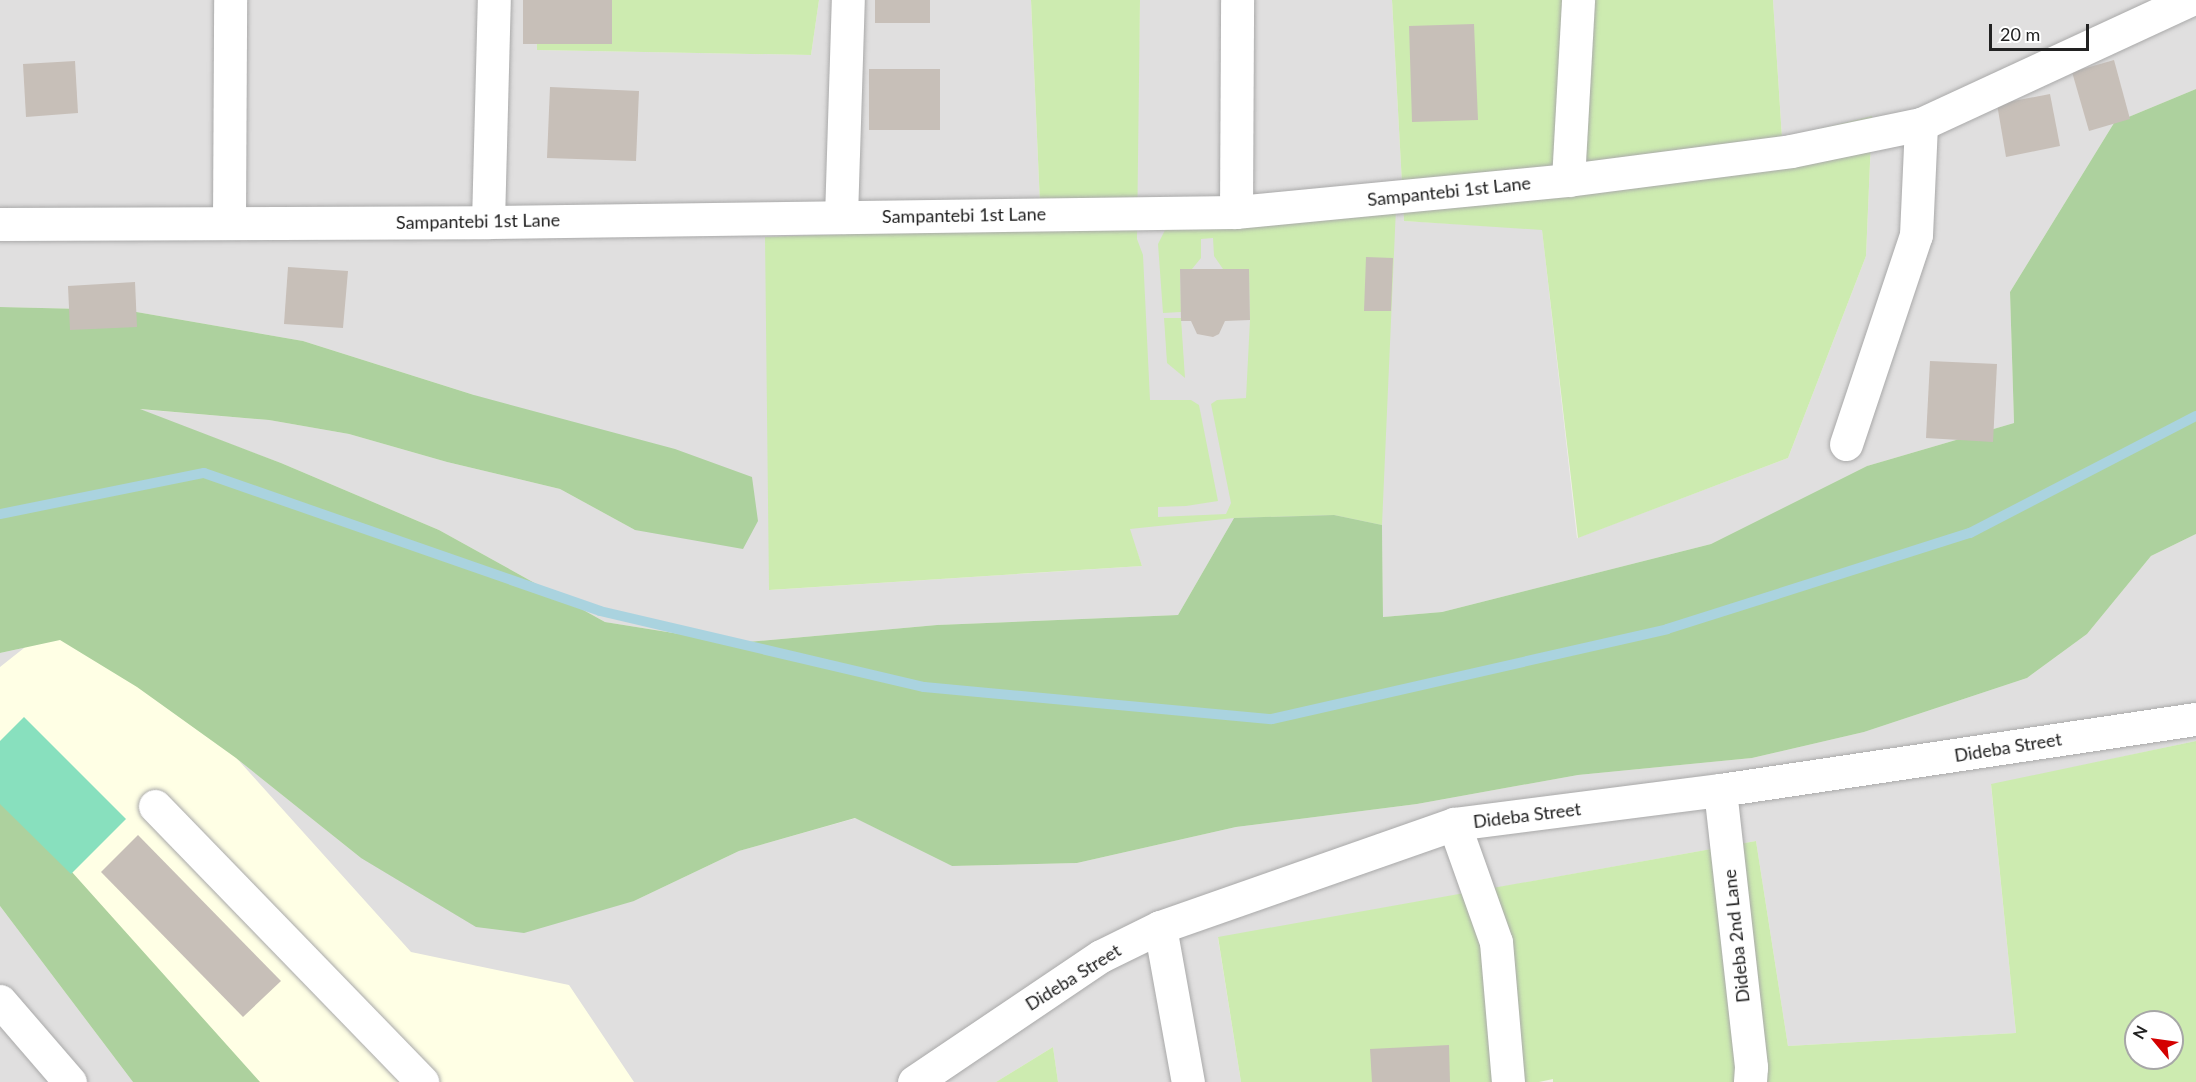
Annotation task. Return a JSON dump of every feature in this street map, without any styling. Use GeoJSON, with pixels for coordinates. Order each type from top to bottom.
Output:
{"type":"FeatureCollection","features":[{"type":"Feature","properties":{"kind":"street"},"geometry":{"type":"LineString","coordinates":[[229,223],[230,0]]}},
{"type":"Feature","properties":{"kind":"street"},"geometry":{"type":"LineString","coordinates":[[488,222],[494,0]]}},
{"type":"Feature","properties":{"kind":"street"},"geometry":{"type":"LineString","coordinates":[[841,216],[848,0]]}},
{"type":"Feature","properties":{"kind":"street"},"geometry":{"type":"LineString","coordinates":[[1236,212],[1237,0]]}},
{"type":"Feature","properties":{"kind":"street"},"geometry":{"type":"LineString","coordinates":[[1568,180],[1578,0]]}},
{"type":"Feature","properties":{"kind":"street","name":"Sampantebi 1st Lane"},"geometry":{"type":"LineString","coordinates":[[0,224],[488,222],[1236,212],[1568,180],[1791,151],[1921,124],[2189,0]]}},
{"type":"Feature","properties":{"kind":"street"},"geometry":{"type":"LineString","coordinates":[[1846,444],[1916,235],[1921,124]]}},
{"type":"Feature","properties":{"kind":"street","name":"Dideba Street"},"geometry":{"type":"LineString","coordinates":[[914,1082],[1101,956],[1160,927],[1454,824],[1720,790],[2196,719]]}},
{"type":"Feature","properties":{"kind":"street","name":"Dideba 2nd Lane"},"geometry":{"type":"LineString","coordinates":[[1720,790],[1751,1067],[1750,1082]]}},
{"type":"Feature","properties":{"kind":"street"},"geometry":{"type":"LineString","coordinates":[[155,806],[422,1082]]}},
{"type":"Feature","properties":{"kind":"street"},"geometry":{"type":"LineString","coordinates":[[1454,824],[1496,942],[1508,1082]]}},
{"type":"Feature","properties":{"kind":"street"},"geometry":{"type":"LineString","coordinates":[[1160,927],[1188,1082]]}},
{"type":"Feature","properties":{"kind":"street"},"geometry":{"type":"LineString","coordinates":[[0,1001],[69,1082]]}},
{"type":"Feature","properties":{"kind":"shaded area"},"geometry":{"type":"Polygon","coordinates":[[[0,0],[536,0],[537,50],[811,55],[819,0],[1031,0],[1041,227],[770,590],[1142,566],[1129,529],[1140,0],[1392,0],[1404,221],[1542,229],[1577,538],[1788,458],[1866,256],[1872,117],[1782,138],[1773,0],[2196,0],[2196,89],[2114,123],[2010,292],[2014,423],[1867,466],[1711,544],[1442,612],[1383,617],[1382,525],[1234,518],[1178,615],[937,625],[736,643],[605,622],[439,530],[281,463],[137,409],[269,420],[349,434],[447,462],[560,489],[635,530],[474,395],[303,341],[125,310],[0,307],[0,0]]]}},
{"type":"Feature","properties":{"kind":"shaded area"},"geometry":{"type":"Polygon","coordinates":[[[2196,534],[2196,741],[1991,785],[2016,1033],[1788,1046],[1756,841],[1218,938],[1241,1082],[1058,1082],[1053,1047],[996,1082],[260,1082],[0,786],[0,653],[60,640],[137,687],[236,758],[361,858],[634,901],[739,851],[856,818],[952,866],[1077,863],[1236,827],[1417,804],[1578,775],[1752,758],[1864,732],[2027,678],[2087,634],[2151,556],[2196,534]]]}},
{"type":"Feature","properties":{"kind":"shaded area"},"geometry":{"type":"Polygon","coordinates":[[[48,629],[142,653],[411,952],[569,985],[634,1082],[227,1082],[0,828],[0,667],[48,629]]]}},
{"type":"Feature","properties":{"kind":"shaded area"},"geometry":{"type":"Polygon","coordinates":[[[0,906],[133,1082],[0,1082],[0,906]]]}},
{"type":"Feature","properties":{"kind":"green space"},"geometry":{"type":"Polygon","coordinates":[[[536,0],[819,0],[811,55],[537,50],[536,0]]]}},
{"type":"Feature","properties":{"kind":"green space"},"geometry":{"type":"Polygon","coordinates":[[[1031,0],[1140,0],[1137,239],[1143,255],[1150,400],[1191,400],[1199,405],[1218,501],[1158,507],[1158,517],[1226,514],[1231,503],[1211,404],[1217,400],[1246,398],[1250,320],[1249,269],[1223,269],[1214,256],[1213,238],[1201,239],[1201,258],[1192,269],[1180,269],[1181,312],[1163,313],[1158,244],[1166,228],[1396,208],[1382,525],[1334,515],[1234,518],[1130,529],[1142,566],[769,590],[765,237],[1041,227],[1031,0]]]}},
{"type":"Feature","properties":{"kind":"green space"},"geometry":{"type":"Polygon","coordinates":[[[1392,0],[1773,0],[1782,138],[1872,116],[1866,256],[1788,458],[1578,538],[1542,230],[1404,221],[1392,0]]]}},
{"type":"Feature","properties":{"kind":"green space"},"geometry":{"type":"Polygon","coordinates":[[[2196,89],[2196,534],[2151,556],[2087,634],[2027,678],[1864,732],[1752,758],[1578,775],[1417,804],[1236,827],[1077,863],[952,866],[855,818],[739,851],[634,901],[524,933],[476,927],[361,858],[236,758],[137,687],[60,640],[0,653],[0,307],[125,310],[303,341],[474,395],[675,449],[752,477],[758,521],[743,549],[635,530],[560,489],[447,462],[349,434],[269,420],[140,409],[281,463],[439,530],[605,622],[736,643],[937,625],[1178,615],[1234,518],[1334,515],[1382,525],[1383,617],[1442,612],[1711,544],[1867,466],[2014,423],[2010,292],[2114,123],[2196,89]]]}},
{"type":"Feature","properties":{"kind":"green space"},"geometry":{"type":"Polygon","coordinates":[[[1164,318],[1181,318],[1185,378],[1167,363],[1164,318]]]}},
{"type":"Feature","properties":{"kind":"green space"},"geometry":{"type":"Polygon","coordinates":[[[24,717],[126,819],[71,874],[0,804],[0,741],[24,717]]]}},
{"type":"Feature","properties":{"kind":"green space"},"geometry":{"type":"Polygon","coordinates":[[[2196,741],[2196,1082],[1553,1082],[1553,1079],[1539,1082],[1241,1082],[1218,937],[1756,841],[1788,1046],[2016,1033],[1991,784],[2196,741]]]}},
{"type":"Feature","properties":{"kind":"green space"},"geometry":{"type":"Polygon","coordinates":[[[0,786],[20,814],[260,1082],[133,1082],[0,906],[0,786]]]}},
{"type":"Feature","properties":{"kind":"green space"},"geometry":{"type":"Polygon","coordinates":[[[1053,1047],[1058,1082],[996,1082],[1053,1047]]]}},
{"type":"Feature","properties":{"kind":"building"},"geometry":{"type":"Polygon","coordinates":[[[523,0],[612,0],[612,44],[523,44],[523,0]]]}},
{"type":"Feature","properties":{"kind":"building"},"geometry":{"type":"Polygon","coordinates":[[[875,0],[930,0],[930,23],[875,23],[875,0]]]}},
{"type":"Feature","properties":{"kind":"building"},"geometry":{"type":"Polygon","coordinates":[[[1474,24],[1478,120],[1412,122],[1409,26],[1474,24]]]}},
{"type":"Feature","properties":{"kind":"building"},"geometry":{"type":"Polygon","coordinates":[[[2114,60],[2130,119],[2089,131],[2072,72],[2114,60]]]}},
{"type":"Feature","properties":{"kind":"building"},"geometry":{"type":"Polygon","coordinates":[[[75,61],[78,113],[26,117],[23,64],[75,61]]]}},
{"type":"Feature","properties":{"kind":"building"},"geometry":{"type":"Polygon","coordinates":[[[869,69],[940,69],[940,130],[869,130],[869,69]]]}},
{"type":"Feature","properties":{"kind":"building"},"geometry":{"type":"Polygon","coordinates":[[[550,87],[639,91],[636,161],[547,158],[550,87]]]}},
{"type":"Feature","properties":{"kind":"building"},"geometry":{"type":"Polygon","coordinates":[[[2050,94],[2060,146],[2006,157],[1997,104],[2050,94]]]}},
{"type":"Feature","properties":{"kind":"building"},"geometry":{"type":"Polygon","coordinates":[[[1366,257],[1393,258],[1391,311],[1364,311],[1366,257]]]}},
{"type":"Feature","properties":{"kind":"building"},"geometry":{"type":"Polygon","coordinates":[[[288,267],[348,271],[343,328],[284,324],[288,267]]]}},
{"type":"Feature","properties":{"kind":"building"},"geometry":{"type":"Polygon","coordinates":[[[1180,269],[1249,269],[1250,320],[1225,321],[1219,334],[1213,337],[1197,334],[1191,321],[1181,321],[1180,269]]]}},
{"type":"Feature","properties":{"kind":"building"},"geometry":{"type":"Polygon","coordinates":[[[135,282],[137,327],[70,330],[68,286],[135,282]]]}},
{"type":"Feature","properties":{"kind":"building"},"geometry":{"type":"Polygon","coordinates":[[[1930,361],[1997,364],[1993,442],[1926,438],[1930,361]]]}},
{"type":"Feature","properties":{"kind":"building"},"geometry":{"type":"Polygon","coordinates":[[[138,835],[281,981],[243,1017],[101,872],[138,835]]]}},
{"type":"Feature","properties":{"kind":"building"},"geometry":{"type":"Polygon","coordinates":[[[1449,1045],[1450,1082],[1372,1082],[1370,1049],[1449,1045]]]}},
{"type":"Feature","properties":{"kind":"waterway"},"geometry":{"type":"LineString","coordinates":[[0,514],[204,473],[600,611],[924,687],[1272,719],[1667,629],[1970,533],[2196,416]]}}]}
